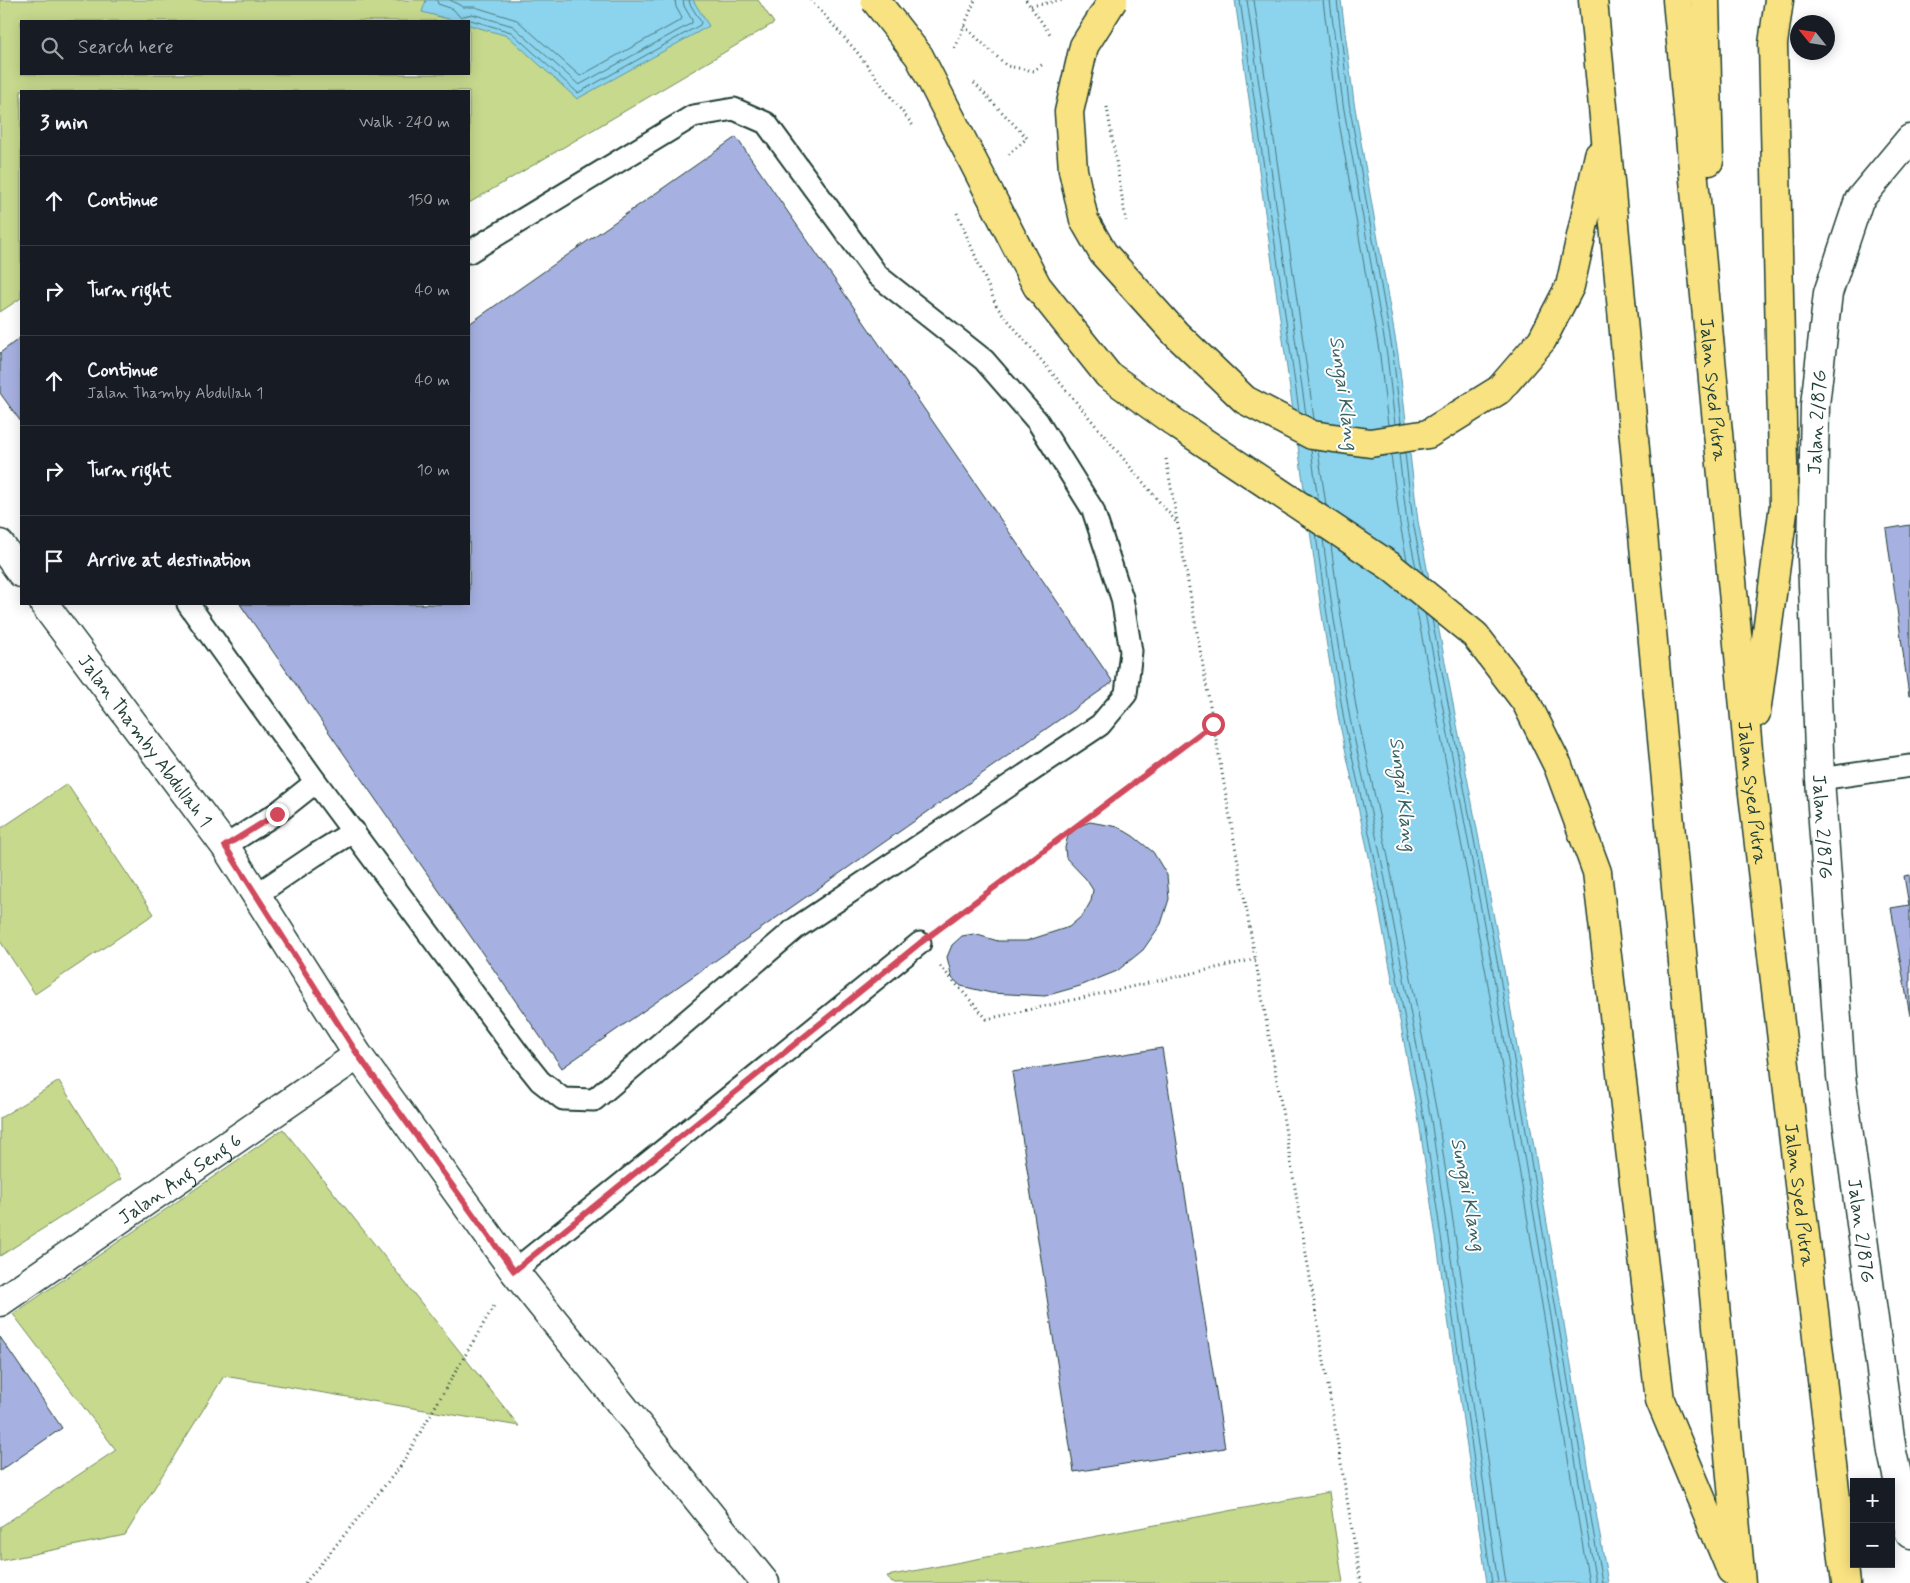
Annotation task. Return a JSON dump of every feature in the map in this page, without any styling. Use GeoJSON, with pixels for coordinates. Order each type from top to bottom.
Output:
{"type":"FeatureCollection","features":[{"type":"Feature","properties":{"kind":"main road"},"geometry":{"type":"LineString","coordinates":[[875,0],[919,56],[1037,286],[1108,375],[1181,427],[1390,566],[1474,635],[1526,702],[1558,766],[1597,872],[1660,1400],[1736,1583]]}},
{"type":"Feature","properties":{"kind":"main road"},"geometry":{"type":"LineString","coordinates":[[1113,0],[1084,46],[1069,112],[1074,170],[1084,220],[1103,253],[1176,334],[1245,400],[1312,435],[1370,443],[1428,434],[1498,390],[1542,340],[1570,286],[1604,132]]}},
{"type":"Feature","properties":{"kind":"main road"},"geometry":{"type":"LineString","coordinates":[[1593,0],[1741,1583]]}},
{"type":"Feature","properties":{"kind":"main road","name":"Jalan Syed Putra"},"geometry":{"type":"LineString","coordinates":[[1677,0],[1749,760],[1846,1583]]}},
{"type":"Feature","properties":{"kind":"main road"},"geometry":{"type":"LineString","coordinates":[[1705,0],[1715,402]]}},
{"type":"Feature","properties":{"kind":"main road"},"geometry":{"type":"LineString","coordinates":[[1749,760],[1784,505],[1773,44],[1779,0]]}},
{"type":"Feature","properties":{"kind":"street","name":"Jalan 2/87G"},"geometry":{"type":"LineString","coordinates":[[1910,139],[1858,200],[1828,293],[1814,405],[1812,557],[1820,779],[1841,1076],[1892,1452],[1910,1534]]}},
{"type":"Feature","properties":{"kind":"street"},"geometry":{"type":"LineString","coordinates":[[0,544],[20,572]]}},
{"type":"Feature","properties":{"kind":"street","name":"Jalan Thamby Abdullah 1"},"geometry":{"type":"LineString","coordinates":[[45,605],[225,846],[358,1055],[514,1271],[765,1583]]}},
{"type":"Feature","properties":{"kind":"street","name":"Jalan Ang Seng 6"},"geometry":{"type":"LineString","coordinates":[[0,1302],[358,1055]]}},
{"type":"Feature","properties":{"kind":"lane"},"geometry":{"type":"LineString","coordinates":[[189,605],[316,782],[540,1081],[563,1099],[594,1100],[796,928],[1100,725],[1126,694],[1131,651],[1122,598],[1093,510],[1038,422],[984,360],[878,276],[766,123],[734,109],[693,116],[470,251]]}},
{"type":"Feature","properties":{"kind":"lane"},"geometry":{"type":"LineString","coordinates":[[1820,779],[1910,766]]}},
{"type":"Feature","properties":{"kind":"lane"},"geometry":{"type":"LineString","coordinates":[[225,846],[277,814],[316,782]]}},
{"type":"Feature","properties":{"kind":"lane"},"geometry":{"type":"LineString","coordinates":[[256,895],[354,831]]}},
{"type":"Feature","properties":{"kind":"lane"},"geometry":{"type":"LineString","coordinates":[[514,1271],[920,943]]}},
{"type":"Feature","properties":{"kind":"path"},"geometry":{"type":"LineString","coordinates":[[954,50],[974,0]]}},
{"type":"Feature","properties":{"kind":"path"},"geometry":{"type":"LineString","coordinates":[[1026,0],[1052,36]]}},
{"type":"Feature","properties":{"kind":"path"},"geometry":{"type":"LineString","coordinates":[[1031,6],[1063,0]]}},
{"type":"Feature","properties":{"kind":"path"},"geometry":{"type":"LineString","coordinates":[[964,26],[1007,66],[1034,71],[1048,59]]}},
{"type":"Feature","properties":{"kind":"path"},"geometry":{"type":"LineString","coordinates":[[969,78],[1027,138],[1006,156]]}},
{"type":"Feature","properties":{"kind":"path"},"geometry":{"type":"LineString","coordinates":[[1107,106],[1128,231]]}},
{"type":"Feature","properties":{"kind":"path"},"geometry":{"type":"LineString","coordinates":[[1166,458],[1256,959],[1361,1583]]}},
{"type":"Feature","properties":{"kind":"path"},"geometry":{"type":"LineString","coordinates":[[1213,724],[920,943],[986,1019],[1256,959]]}},
{"type":"Feature","properties":{"kind":"path"},"geometry":{"type":"LineString","coordinates":[[305,1583],[400,1468],[514,1271]]}},
{"type":"Feature","properties":{"kind":"green space"},"geometry":{"type":"Polygon","coordinates":[[[0,0],[758,0],[774,23],[470,202],[470,90],[20,90],[20,299],[0,312],[0,0]]]}},
{"type":"Feature","properties":{"kind":"green space"},"geometry":{"type":"Polygon","coordinates":[[[67,784],[154,914],[35,994],[0,941],[0,829],[67,784]]]}},
{"type":"Feature","properties":{"kind":"green space"},"geometry":{"type":"Polygon","coordinates":[[[59,1081],[121,1179],[0,1256],[0,1118],[59,1081]]]}},
{"type":"Feature","properties":{"kind":"green space"},"geometry":{"type":"Polygon","coordinates":[[[283,1129],[519,1426],[224,1376],[125,1535],[0,1561],[0,1527],[116,1450],[13,1314],[283,1129]]]}},
{"type":"Feature","properties":{"kind":"green space"},"geometry":{"type":"Polygon","coordinates":[[[1329,1492],[1343,1583],[892,1583],[887,1576],[1329,1492]]]}},
{"type":"Feature","properties":{"kind":"water"},"geometry":{"type":"Polygon","coordinates":[[[426,0],[693,0],[709,26],[577,99],[508,36],[470,25],[470,20],[452,20],[422,12],[426,0]]]}},
{"type":"Feature","properties":{"kind":"water","name":"Sungai Klang"},"geometry":{"type":"Polygon","coordinates":[[[1235,0],[1341,0],[1354,102],[1398,354],[1418,521],[1504,970],[1608,1583],[1487,1583],[1419,1122],[1370,861],[1339,721],[1321,609],[1235,0]]]}},
{"type":"Feature","properties":{"kind":"building"},"geometry":{"type":"Polygon","coordinates":[[[736,137],[1113,682],[562,1068],[241,605],[470,605],[470,323],[736,137]]]}},
{"type":"Feature","properties":{"kind":"building"},"geometry":{"type":"Polygon","coordinates":[[[20,338],[20,421],[0,393],[0,353],[20,338]]]}},
{"type":"Feature","properties":{"kind":"building"},"geometry":{"type":"Polygon","coordinates":[[[1910,525],[1910,696],[1909,696],[1886,529],[1910,525]]]}},
{"type":"Feature","properties":{"kind":"building"},"geometry":{"type":"Polygon","coordinates":[[[1090,822],[1118,827],[1133,836],[1153,852],[1167,875],[1169,899],[1161,924],[1143,950],[1117,971],[1080,986],[1045,996],[991,993],[961,986],[952,978],[947,957],[952,945],[962,936],[974,934],[998,941],[1026,941],[1069,927],[1083,915],[1091,901],[1093,890],[1086,879],[1066,858],[1065,848],[1068,835],[1078,826],[1090,822]]]}},
{"type":"Feature","properties":{"kind":"building"},"geometry":{"type":"Polygon","coordinates":[[[1910,875],[1910,1016],[1891,908],[1909,905],[1904,876],[1910,875]]]}},
{"type":"Feature","properties":{"kind":"building"},"geometry":{"type":"Polygon","coordinates":[[[1162,1048],[1225,1448],[1074,1472],[1012,1072],[1162,1048]]]}},
{"type":"Feature","properties":{"kind":"building"},"geometry":{"type":"Polygon","coordinates":[[[0,1337],[62,1428],[0,1471],[0,1337]]]}},
{"type":"Feature","properties":{"kind":"route"},"geometry":{"type":"LineString","coordinates":[[277,814],[225,846],[358,1055],[514,1271],[920,943],[1213,724]]}}]}
